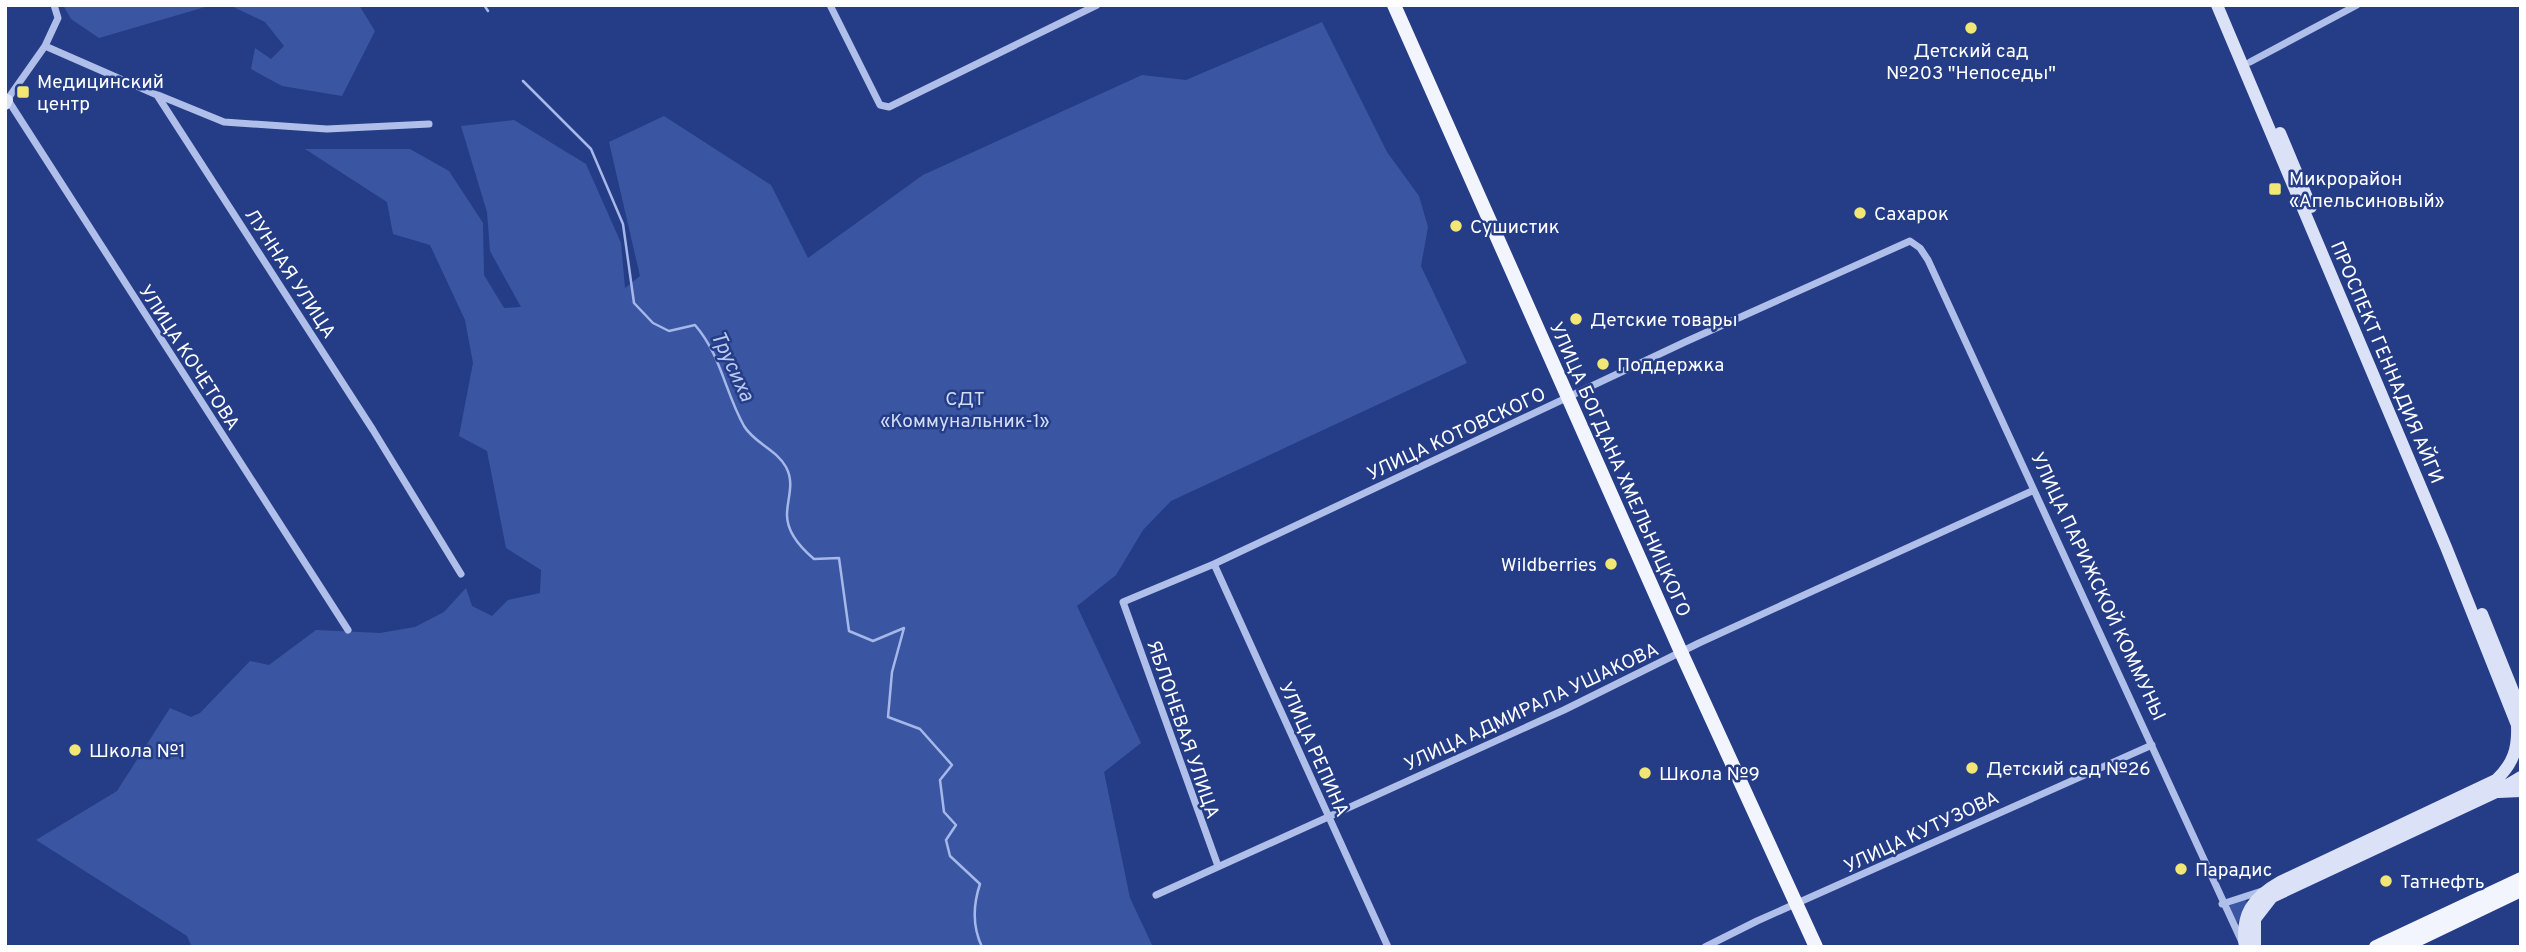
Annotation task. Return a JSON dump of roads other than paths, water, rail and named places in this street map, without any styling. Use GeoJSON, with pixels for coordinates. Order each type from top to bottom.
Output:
{"type":"FeatureCollection","features":[{"type":"Feature","properties":{"kind":"main road","name":"УЛИЦА БОГДАНА ХМЕЛЬНИЦКОГО"},"geometry":{"type":"LineString","coordinates":[[1394,5],[1681,652],[1816,947]]}},
{"type":"Feature","properties":{"kind":"main road","name":"ПРОСПЕКТ ГЕННАДИЯ АЙГИ"},"geometry":{"type":"LineString","coordinates":[[2217,5],[2246,64],[2454,544],[2521,711]]}},
{"type":"Feature","properties":{"kind":"main road","name":"ПРОСПЕКТ ГЕННАДИЯ АЙГИ"},"geometry":{"type":"LineString","coordinates":[[2226,5],[2246,64],[2519,730]]}},
{"type":"Feature","properties":{"kind":"main road"},"geometry":{"type":"LineString","coordinates":[[2245,946],[2243,932],[2247,912],[2266,890],[2496,780],[2513,758],[2519,730]]}},
{"type":"Feature","properties":{"kind":"main road"},"geometry":{"type":"LineString","coordinates":[[2255,947],[2255,919],[2272,897],[2494,793],[2521,777]]}},
{"type":"Feature","properties":{"kind":"main road"},"geometry":{"type":"LineString","coordinates":[[2494,793],[2521,791]]}},
{"type":"Feature","properties":{"kind":"main road"},"geometry":{"type":"LineString","coordinates":[[2376,947],[2517,887]]}},
{"type":"Feature","properties":{"kind":"main road"},"geometry":{"type":"LineString","coordinates":[[2402,947],[2517,887]]}},
{"type":"Feature","properties":{"kind":"street"},"geometry":{"type":"LineString","coordinates":[[6,100],[45,46],[58,18],[54,5]]}},
{"type":"Feature","properties":{"kind":"street"},"geometry":{"type":"LineString","coordinates":[[830,5],[880,105],[889,107],[1097,5]]}},
{"type":"Feature","properties":{"kind":"street"},"geometry":{"type":"LineString","coordinates":[[2246,64],[2357,5]]}},
{"type":"Feature","properties":{"kind":"street"},"geometry":{"type":"LineString","coordinates":[[45,46],[224,122],[327,129],[429,124]]}},
{"type":"Feature","properties":{"kind":"street","name":"ЛУННАЯ УЛИЦА"},"geometry":{"type":"LineString","coordinates":[[158,95],[366,418],[461,574]]}},
{"type":"Feature","properties":{"kind":"street","name":"УЛИЦА КОЧЕТОВА"},"geometry":{"type":"LineString","coordinates":[[6,100],[348,630]]}},
{"type":"Feature","properties":{"kind":"street","name":"УЛИЦА КОТОВСКОГО"},"geometry":{"type":"LineString","coordinates":[[1123,602],[1214,564],[1900,243],[1915,243]]}},
{"type":"Feature","properties":{"kind":"street","name":"УЛИЦА ПАРИЖСКОЙ КОММУНЫ"},"geometry":{"type":"LineString","coordinates":[[1915,243],[1928,260],[2032,491],[2152,745],[2222,904],[2245,946]]}},
{"type":"Feature","properties":{"kind":"street","name":"УЛИЦА АДМИРАЛА УШАКОВА"},"geometry":{"type":"LineString","coordinates":[[1156,895],[1564,710],[1681,652],[2032,491]]}},
{"type":"Feature","properties":{"kind":"street","name":"УЛИЦА РЕПИНА"},"geometry":{"type":"LineString","coordinates":[[1214,564],[1388,947]]}},
{"type":"Feature","properties":{"kind":"street","name":"ЯБЛОНЕВАЯ УЛИЦА"},"geometry":{"type":"LineString","coordinates":[[1123,602],[1217,866]]}},
{"type":"Feature","properties":{"kind":"street","name":"УЛИЦА КУТУЗОВА"},"geometry":{"type":"LineString","coordinates":[[1705,947],[2152,745]]}},
{"type":"Feature","properties":{"kind":"street"},"geometry":{"type":"LineString","coordinates":[[2222,904],[2266,890]]}},
{"type":"Feature","properties":{"kind":"waterway","name":"Трусиха"},"geometry":{"type":"LineString","coordinates":[[484,5],[488,11]]}},
{"type":"Feature","properties":{"kind":"waterway","name":"Трусиха"},"geometry":{"type":"LineString","coordinates":[[523,81],[591,149],[623,224],[634,303],[653,323],[669,331],[695,325],[717,361],[744,426],[753,437],[777,455],[786,467],[790,479],[787,515],[789,528],[800,545],[814,559],[839,558],[849,631],[873,641],[904,628],[892,672],[888,717],[920,729],[952,765],[940,780],[944,812],[956,825],[946,840],[950,856],[980,884],[975,916],[976,931],[982,947]]}},
{"type":"Feature","properties":{"kind":"place","name":"Детский сад №203 \"Непоседы\""},"geometry":{"type":"Point","coordinates":[1971,28]}},
{"type":"Feature","properties":{"kind":"place","name":"Медицинский центр"},"geometry":{"type":"Point","coordinates":[23,92]}},
{"type":"Feature","properties":{"kind":"place","name":"Микрорайон «Апельсиновый»"},"geometry":{"type":"Point","coordinates":[2275,189]}},
{"type":"Feature","properties":{"kind":"place","name":"Сахарок"},"geometry":{"type":"Point","coordinates":[1860,213]}},
{"type":"Feature","properties":{"kind":"place","name":"Сушистик"},"geometry":{"type":"Point","coordinates":[1456,226]}},
{"type":"Feature","properties":{"kind":"place","name":"Детские товары"},"geometry":{"type":"Point","coordinates":[1576,319]}},
{"type":"Feature","properties":{"kind":"place","name":"Поддержка"},"geometry":{"type":"Point","coordinates":[1603,364]}},
{"type":"Feature","properties":{"kind":"place","name":"Wildberries"},"geometry":{"type":"Point","coordinates":[1611,564]}},
{"type":"Feature","properties":{"kind":"place","name":"Школа №1"},"geometry":{"type":"Point","coordinates":[75,750]}},
{"type":"Feature","properties":{"kind":"place","name":"Детский сад №26"},"geometry":{"type":"Point","coordinates":[1972,768]}},
{"type":"Feature","properties":{"kind":"place","name":"Школа №9"},"geometry":{"type":"Point","coordinates":[1645,773]}},
{"type":"Feature","properties":{"kind":"place","name":"Парадис"},"geometry":{"type":"Point","coordinates":[2181,869]}},
{"type":"Feature","properties":{"kind":"place","name":"Татнефть"},"geometry":{"type":"Point","coordinates":[2386,881]}},
{"type":"Feature","properties":{"kind":"park label","name":"СДТ «Коммунальник-1»"},"geometry":{"type":"Point","coordinates":[965,409]}}]}
